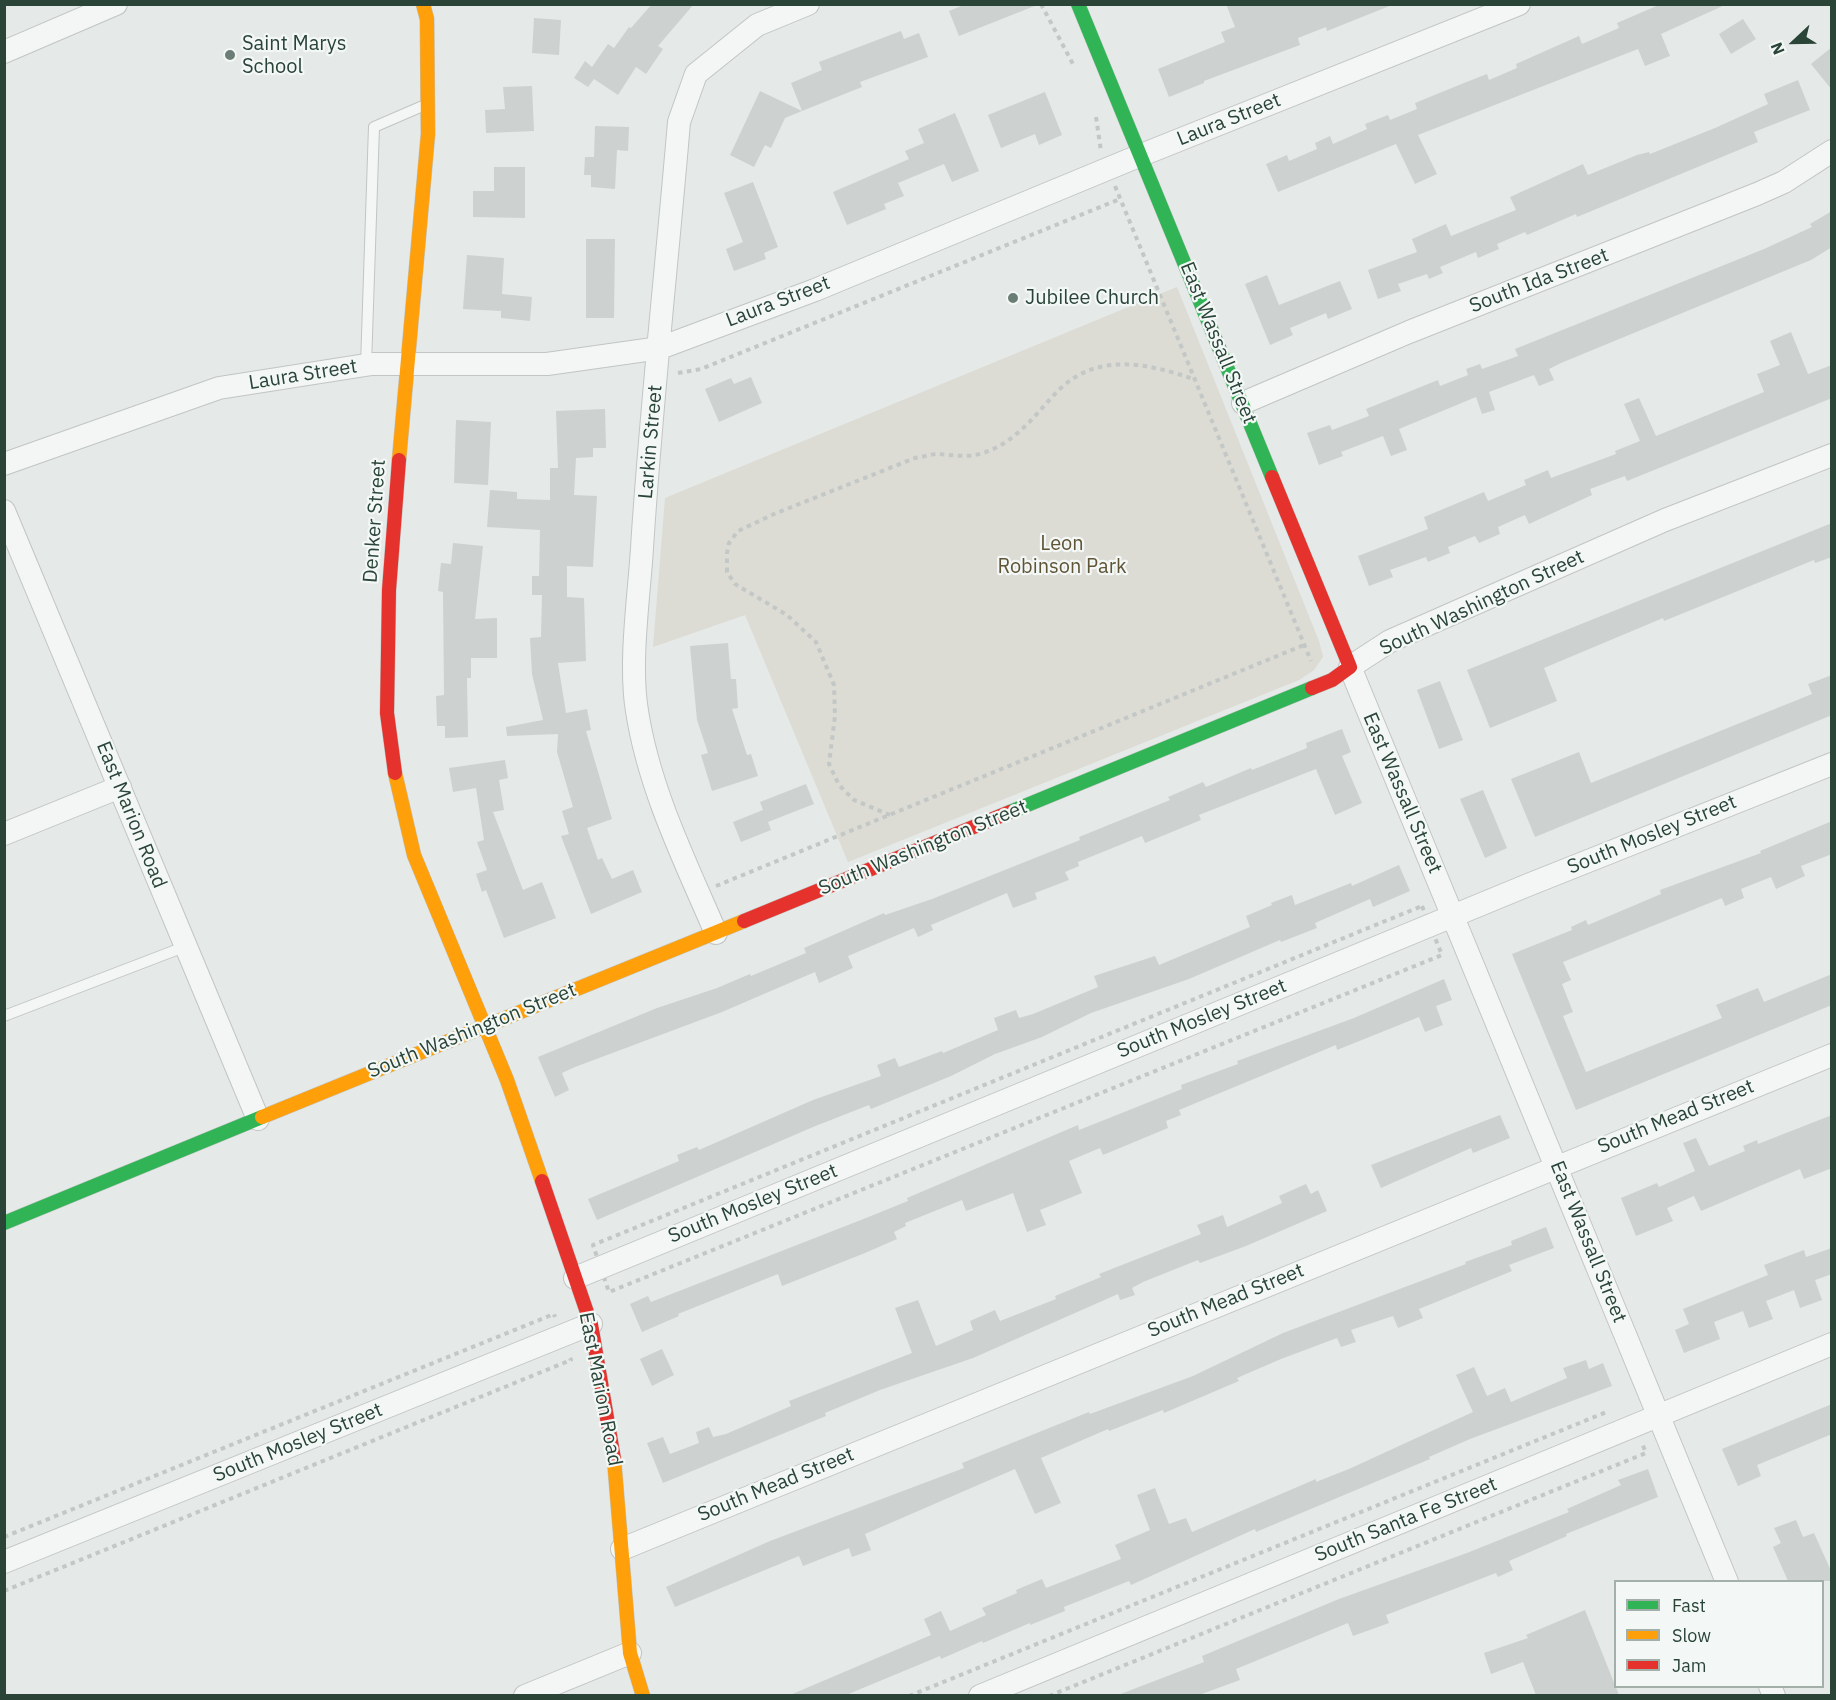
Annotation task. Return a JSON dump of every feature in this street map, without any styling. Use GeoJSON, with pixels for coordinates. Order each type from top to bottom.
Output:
{"type":"FeatureCollection","features":[{"type":"Feature","properties":{"kind":"street"},"geometry":{"type":"LineString","coordinates":[[4,52],[116,4]]}},
{"type":"Feature","properties":{"kind":"street","name":"Denker Street"},"geometry":{"type":"LineString","coordinates":[[423,4],[427,19],[428,134],[406,364],[389,590],[386,704],[391,755],[414,855],[485,1026]]}},
{"type":"Feature","properties":{"kind":"street","name":"Larkin Street"},"geometry":{"type":"LineString","coordinates":[[716,933],[664,814],[642,740],[636,708],[636,654],[643,532],[679,122],[696,75],[757,25],[808,4]]}},
{"type":"Feature","properties":{"kind":"street","name":"East Wassall Street"},"geometry":{"type":"LineString","coordinates":[[1078,4],[1727,1580]]}},
{"type":"Feature","properties":{"kind":"street","name":"Laura Street"},"geometry":{"type":"LineString","coordinates":[[4,464],[219,388],[366,365],[547,364],[660,348],[814,290],[1140,155],[1519,4]]}},
{"type":"Feature","properties":{"kind":"street","name":"South Ida Street"},"geometry":{"type":"LineString","coordinates":[[1243,403],[1408,332],[1757,194],[1784,182],[1832,151]]}},
{"type":"Feature","properties":{"kind":"street","name":"South Washington Street"},"geometry":{"type":"LineString","coordinates":[[4,1223],[1324,684],[1390,641],[1665,519],[1832,455]]}},
{"type":"Feature","properties":{"kind":"street","name":"East Marion Road"},"geometry":{"type":"LineString","coordinates":[[4,511],[258,1119]]}},
{"type":"Feature","properties":{"kind":"street","name":"South Mosley Street"},"geometry":{"type":"LineString","coordinates":[[575,1278],[1453,915],[1832,764]]}},
{"type":"Feature","properties":{"kind":"street"},"geometry":{"type":"LineString","coordinates":[[4,834],[120,787]]}},
{"type":"Feature","properties":{"kind":"street","name":"East Marion Road"},"geometry":{"type":"LineString","coordinates":[[485,1026],[507,1080],[591,1324],[617,1475],[630,1653],[643,1695]]}},
{"type":"Feature","properties":{"kind":"street","name":"South Mead Street"},"geometry":{"type":"LineString","coordinates":[[622,1549],[1832,1055]]}},
{"type":"Feature","properties":{"kind":"street","name":"South Mosley Street"},"geometry":{"type":"LineString","coordinates":[[4,1562],[591,1324]]}},
{"type":"Feature","properties":{"kind":"street","name":"South Santa Fe Street"},"geometry":{"type":"LineString","coordinates":[[980,1695],[1832,1344]]}},
{"type":"Feature","properties":{"kind":"street"},"geometry":{"type":"LineString","coordinates":[[525,1695],[630,1653]]}},
{"type":"Feature","properties":{"kind":"lane"},"geometry":{"type":"LineString","coordinates":[[366,365],[374,127],[428,104]]}},
{"type":"Feature","properties":{"kind":"lane"},"geometry":{"type":"LineString","coordinates":[[4,1016],[184,946]]}},
{"type":"Feature","properties":{"kind":"path"},"geometry":{"type":"LineString","coordinates":[[678,373],[701,369],[1120,199]]}},
{"type":"Feature","properties":{"kind":"path"},"geometry":{"type":"LineString","coordinates":[[1171,321],[1304,645],[1324,684]]}},
{"type":"Feature","properties":{"kind":"path"},"geometry":{"type":"LineString","coordinates":[[890,815],[854,800],[839,785],[829,764],[835,716],[834,685],[816,642],[787,615],[735,584],[727,572],[729,543],[738,531],[774,513],[915,458],[937,454],[959,457],[983,453],[1013,438],[1054,393],[1076,376],[1099,365],[1127,362],[1159,367],[1196,380]]}},
{"type":"Feature","properties":{"kind":"path"},"geometry":{"type":"LineString","coordinates":[[716,886],[1304,645]]}},
{"type":"Feature","properties":{"kind":"path"},"geometry":{"type":"LineString","coordinates":[[4,1591],[571,1360]]}},
{"type":"Feature","properties":{"kind":"green space","name":"Leon Robinson Park"},"geometry":{"type":"Polygon","coordinates":[[[1177,287],[1319,641],[1323,657],[1314,670],[1299,680],[848,862],[745,615],[653,647],[665,498],[1177,287]]]}},
{"type":"Feature","properties":{"kind":"building"},"geometry":{"type":"Polygon","coordinates":[[[652,4],[694,4],[658,46],[663,49],[646,74],[636,67],[618,95],[594,79],[588,87],[574,78],[585,61],[592,67],[608,44],[614,48],[629,27],[631,28],[652,4]]]}},
{"type":"Feature","properties":{"kind":"building"},"geometry":{"type":"Polygon","coordinates":[[[966,4],[1037,5],[959,36],[949,11],[966,4]]]}},
{"type":"Feature","properties":{"kind":"building"},"geometry":{"type":"Polygon","coordinates":[[[1226,4],[1392,5],[1327,31],[1326,27],[1298,38],[1300,45],[1204,81],[1204,83],[1169,97],[1158,69],[1225,42],[1221,32],[1235,27],[1226,4]]]}},
{"type":"Feature","properties":{"kind":"building"},"geometry":{"type":"Polygon","coordinates":[[[1661,4],[1727,4],[1661,34],[1670,56],[1645,66],[1638,49],[1418,135],[1437,174],[1415,184],[1396,144],[1278,192],[1266,164],[1287,155],[1289,161],[1317,149],[1315,143],[1330,136],[1333,144],[1367,129],[1365,124],[1388,115],[1390,120],[1417,109],[1415,103],[1487,74],[1489,80],[1517,68],[1516,64],[1579,36],[1582,44],[1619,28],[1617,23],[1661,4]]]}},
{"type":"Feature","properties":{"kind":"building"},"geometry":{"type":"Polygon","coordinates":[[[534,18],[561,20],[559,55],[532,53],[534,18]]]}},
{"type":"Feature","properties":{"kind":"building"},"geometry":{"type":"Polygon","coordinates":[[[1743,19],[1756,39],[1731,54],[1719,34],[1743,19]]]}},
{"type":"Feature","properties":{"kind":"building"},"geometry":{"type":"Polygon","coordinates":[[[901,31],[904,39],[919,33],[928,57],[860,82],[862,87],[802,111],[791,83],[822,70],[819,62],[901,31]]]}},
{"type":"Feature","properties":{"kind":"building"},"geometry":{"type":"Polygon","coordinates":[[[1832,47],[1832,90],[1811,64],[1832,47]]]}},
{"type":"Feature","properties":{"kind":"building"},"geometry":{"type":"Polygon","coordinates":[[[1798,80],[1810,110],[1754,132],[1758,142],[1577,217],[1576,214],[1527,235],[1525,232],[1497,244],[1499,249],[1478,258],[1476,252],[1440,267],[1443,273],[1429,279],[1427,274],[1398,284],[1401,291],[1378,299],[1368,270],[1417,252],[1412,239],[1446,224],[1451,236],[1516,210],[1510,197],[1583,164],[1588,175],[1637,155],[1649,152],[1650,154],[1715,128],[1768,104],[1764,94],[1798,80]]]}},
{"type":"Feature","properties":{"kind":"building"},"geometry":{"type":"Polygon","coordinates":[[[532,86],[534,131],[486,133],[485,110],[505,109],[503,87],[532,86]]]}},
{"type":"Feature","properties":{"kind":"building"},"geometry":{"type":"Polygon","coordinates":[[[760,91],[802,111],[785,118],[771,148],[765,145],[754,167],[730,155],[760,91]]]}},
{"type":"Feature","properties":{"kind":"building"},"geometry":{"type":"Polygon","coordinates":[[[1045,92],[1062,135],[1039,145],[1035,134],[1001,148],[988,115],[1045,92]]]}},
{"type":"Feature","properties":{"kind":"building"},"geometry":{"type":"Polygon","coordinates":[[[955,113],[979,171],[952,182],[944,164],[898,183],[904,196],[884,204],[886,209],[847,225],[833,192],[909,159],[905,151],[924,143],[918,129],[955,113]]]}},
{"type":"Feature","properties":{"kind":"building"},"geometry":{"type":"Polygon","coordinates":[[[595,126],[629,127],[628,151],[617,150],[615,189],[591,187],[591,175],[584,175],[585,157],[594,157],[595,126]]]}},
{"type":"Feature","properties":{"kind":"building"},"geometry":{"type":"Polygon","coordinates":[[[494,167],[525,167],[525,218],[473,217],[473,191],[494,191],[494,167]]]}},
{"type":"Feature","properties":{"kind":"building"},"geometry":{"type":"Polygon","coordinates":[[[753,182],[778,247],[764,253],[766,259],[734,271],[726,249],[743,242],[724,193],[753,182]]]}},
{"type":"Feature","properties":{"kind":"building"},"geometry":{"type":"Polygon","coordinates":[[[1832,211],[1832,247],[1811,260],[1561,363],[1549,369],[1554,380],[1539,386],[1534,375],[1489,392],[1495,410],[1482,414],[1476,397],[1399,429],[1407,450],[1391,456],[1383,436],[1341,452],[1343,456],[1319,465],[1307,433],[1330,425],[1332,430],[1369,416],[1366,409],[1438,380],[1440,386],[1468,375],[1466,369],[1480,364],[1482,369],[1518,356],[1515,349],[1764,249],[1812,227],[1810,224],[1832,211]]]}},
{"type":"Feature","properties":{"kind":"building"},"geometry":{"type":"Polygon","coordinates":[[[586,239],[615,239],[614,318],[586,318],[586,239]]]}},
{"type":"Feature","properties":{"kind":"building"},"geometry":{"type":"Polygon","coordinates":[[[467,255],[504,258],[502,294],[532,297],[530,321],[501,318],[501,311],[463,309],[467,255]]]}},
{"type":"Feature","properties":{"kind":"building"},"geometry":{"type":"Polygon","coordinates":[[[1267,275],[1279,305],[1340,281],[1352,309],[1328,319],[1326,313],[1290,328],[1293,335],[1270,345],[1245,284],[1267,275]]]}},
{"type":"Feature","properties":{"kind":"building"},"geometry":{"type":"Polygon","coordinates":[[[1791,332],[1808,374],[1832,365],[1832,398],[1627,481],[1625,476],[1590,489],[1592,495],[1529,524],[1525,515],[1498,527],[1500,534],[1479,543],[1475,536],[1448,547],[1450,553],[1428,562],[1426,557],[1390,570],[1393,577],[1369,586],[1358,556],[1428,529],[1424,517],[1484,492],[1488,501],[1526,485],[1524,480],[1548,470],[1551,478],[1616,454],[1615,451],[1640,441],[1624,404],[1639,398],[1656,436],[1764,392],[1757,374],[1780,365],[1770,341],[1791,332]]]}},
{"type":"Feature","properties":{"kind":"building"},"geometry":{"type":"Polygon","coordinates":[[[751,377],[762,403],[719,422],[705,389],[731,378],[734,384],[751,377]]]}},
{"type":"Feature","properties":{"kind":"building"},"geometry":{"type":"Polygon","coordinates":[[[605,409],[606,448],[593,448],[593,457],[576,458],[574,495],[597,496],[593,567],[567,566],[567,597],[584,598],[586,661],[558,663],[566,713],[587,709],[591,730],[586,731],[612,819],[587,828],[598,860],[602,858],[612,879],[633,870],[642,892],[591,914],[561,836],[569,834],[562,811],[573,807],[557,752],[558,734],[507,736],[506,727],[543,720],[532,674],[530,638],[541,637],[542,595],[532,595],[532,576],[539,576],[540,530],[487,527],[490,490],[517,492],[517,499],[550,500],[550,468],[558,468],[556,411],[605,409]]]}},
{"type":"Feature","properties":{"kind":"building"},"geometry":{"type":"Polygon","coordinates":[[[456,420],[491,422],[488,485],[454,483],[456,420]]]}},
{"type":"Feature","properties":{"kind":"building"},"geometry":{"type":"Polygon","coordinates":[[[1832,523],[1832,557],[1815,563],[1814,560],[1664,621],[1663,618],[1544,668],[1557,701],[1490,728],[1467,670],[1832,523]]]}},
{"type":"Feature","properties":{"kind":"building"},"geometry":{"type":"Polygon","coordinates":[[[453,543],[483,546],[475,619],[497,618],[497,658],[471,658],[471,678],[467,678],[468,737],[445,738],[445,726],[437,726],[436,696],[444,695],[443,592],[438,591],[441,563],[451,564],[453,543]]]}},
{"type":"Feature","properties":{"kind":"building"},"geometry":{"type":"Polygon","coordinates":[[[728,643],[731,679],[736,679],[738,708],[732,709],[747,755],[751,754],[758,776],[712,791],[701,755],[708,753],[697,720],[690,646],[728,643]]]}},
{"type":"Feature","properties":{"kind":"building"},"geometry":{"type":"Polygon","coordinates":[[[1832,675],[1832,715],[1535,837],[1511,779],[1579,752],[1591,783],[1812,694],[1808,684],[1832,675]]]}},
{"type":"Feature","properties":{"kind":"building"},"geometry":{"type":"Polygon","coordinates":[[[1440,681],[1463,740],[1439,749],[1417,690],[1440,681]]]}},
{"type":"Feature","properties":{"kind":"building"},"geometry":{"type":"Polygon","coordinates":[[[1342,729],[1351,752],[1342,756],[1362,803],[1335,815],[1316,769],[1199,815],[1201,820],[1145,843],[1142,836],[1078,862],[1079,866],[1065,872],[1069,880],[1035,893],[1037,899],[1013,908],[1007,893],[931,925],[933,930],[918,937],[914,928],[848,956],[853,968],[819,983],[815,972],[722,1012],[575,1067],[562,1073],[569,1090],[555,1097],[538,1057],[657,1008],[717,988],[750,974],[751,976],[806,953],[804,948],[884,913],[885,915],[932,899],[1080,840],[1079,837],[1170,800],[1168,797],[1203,782],[1206,787],[1251,768],[1252,770],[1307,748],[1306,743],[1342,729]]]}},
{"type":"Feature","properties":{"kind":"building"},"geometry":{"type":"Polygon","coordinates":[[[505,760],[508,778],[499,780],[504,810],[493,812],[523,890],[542,882],[556,918],[504,938],[486,890],[482,892],[476,874],[487,870],[477,842],[484,840],[476,788],[453,792],[449,768],[505,760]]]}},
{"type":"Feature","properties":{"kind":"building"},"geometry":{"type":"Polygon","coordinates":[[[806,784],[814,804],[768,822],[771,830],[741,842],[733,822],[763,810],[760,802],[806,784]]]}},
{"type":"Feature","properties":{"kind":"building"},"geometry":{"type":"Polygon","coordinates":[[[1483,790],[1507,848],[1485,858],[1460,799],[1483,790]]]}},
{"type":"Feature","properties":{"kind":"building"},"geometry":{"type":"Polygon","coordinates":[[[1832,821],[1832,854],[1801,866],[1805,876],[1776,889],[1771,877],[1741,889],[1744,898],[1725,906],[1722,898],[1563,962],[1571,980],[1562,984],[1573,1012],[1563,1016],[1586,1072],[1722,1018],[1716,1005],[1758,988],[1764,1002],[1832,974],[1832,1005],[1576,1110],[1512,954],[1572,930],[1571,927],[1586,920],[1588,925],[1661,894],[1660,890],[1761,853],[1760,851],[1832,821]]]}},
{"type":"Feature","properties":{"kind":"building"},"geometry":{"type":"Polygon","coordinates":[[[1399,865],[1410,891],[1373,907],[1370,899],[1315,923],[1317,928],[1281,942],[1280,940],[1189,979],[1091,1013],[1042,1037],[995,1054],[951,1076],[871,1109],[869,1105],[813,1127],[597,1220],[588,1199],[679,1161],[677,1155],[697,1147],[699,1150],[813,1100],[881,1076],[877,1065],[895,1058],[899,1067],[942,1051],[943,1053],[998,1030],[994,1018],[1016,1010],[1019,1018],[1033,1014],[1098,987],[1094,976],[1155,956],[1159,965],[1250,927],[1246,916],[1272,905],[1271,903],[1292,895],[1295,905],[1351,883],[1352,886],[1399,865]]]}},
{"type":"Feature","properties":{"kind":"building"},"geometry":{"type":"Polygon","coordinates":[[[1444,979],[1452,1000],[1436,1006],[1443,1025],[1425,1032],[1419,1017],[1337,1050],[1336,1045],[1179,1110],[1181,1115],[1166,1121],[1168,1128],[1103,1155],[1100,1148],[1069,1161],[1082,1193],[1040,1210],[1046,1225],[1027,1232],[1013,1193],[966,1211],[962,1200],[905,1223],[906,1226],[894,1232],[897,1239],[865,1253],[782,1286],[778,1274],[678,1314],[679,1316],[642,1332],[630,1304],[648,1296],[651,1302],[866,1218],[908,1201],[907,1198],[1078,1125],[1079,1130],[1182,1089],[1181,1085],[1238,1064],[1237,1061],[1354,1018],[1444,979]]]}},
{"type":"Feature","properties":{"kind":"building"},"geometry":{"type":"Polygon","coordinates":[[[1500,1115],[1510,1138],[1473,1153],[1471,1148],[1381,1188],[1371,1165],[1500,1115]]]}},
{"type":"Feature","properties":{"kind":"building"},"geometry":{"type":"Polygon","coordinates":[[[1832,1115],[1832,1168],[1804,1179],[1800,1169],[1701,1211],[1694,1196],[1667,1208],[1673,1221],[1636,1236],[1621,1198],[1657,1183],[1659,1187],[1695,1171],[1683,1143],[1696,1138],[1709,1166],[1745,1151],[1743,1146],[1757,1140],[1758,1144],[1832,1115]]]}},
{"type":"Feature","properties":{"kind":"building"},"geometry":{"type":"Polygon","coordinates":[[[1306,1184],[1311,1194],[1318,1190],[1327,1211],[1246,1246],[1200,1263],[1198,1260],[1143,1282],[1132,1288],[1135,1295],[1120,1300],[1118,1294],[973,1358],[880,1390],[825,1413],[826,1416],[663,1483],[647,1443],[663,1437],[670,1454],[699,1443],[696,1432],[709,1427],[713,1437],[726,1434],[791,1406],[789,1401],[912,1353],[895,1308],[918,1300],[936,1346],[973,1330],[970,1321],[995,1310],[1000,1321],[1056,1299],[1055,1296],[1101,1277],[1099,1274],[1201,1234],[1197,1225],[1223,1215],[1227,1227],[1282,1203],[1279,1196],[1306,1184]]]}},
{"type":"Feature","properties":{"kind":"building"},"geometry":{"type":"Polygon","coordinates":[[[1546,1227],[1554,1248],[1509,1265],[1512,1271],[1419,1309],[1423,1318],[1398,1328],[1393,1316],[1351,1330],[1356,1342],[1341,1347],[1337,1338],[1237,1378],[1239,1381],[1164,1413],[1163,1410],[1109,1431],[1108,1429],[1041,1458],[1061,1503],[1035,1514],[1015,1469],[865,1534],[871,1550],[852,1557],[849,1548],[803,1566],[799,1556],[675,1607],[666,1587],[770,1541],[964,1468],[962,1463],[1089,1412],[1090,1414],[1193,1376],[1283,1333],[1466,1264],[1465,1262],[1512,1245],[1511,1241],[1546,1227]]]}},
{"type":"Feature","properties":{"kind":"building"},"geometry":{"type":"Polygon","coordinates":[[[1832,1248],[1832,1274],[1815,1280],[1822,1300],[1800,1308],[1794,1290],[1766,1301],[1773,1319],[1749,1328],[1743,1311],[1714,1322],[1720,1339],[1684,1353],[1675,1330],[1689,1324],[1683,1309],[1768,1275],[1764,1265],[1804,1250],[1806,1257],[1832,1248]]]}},
{"type":"Feature","properties":{"kind":"building"},"geometry":{"type":"Polygon","coordinates":[[[662,1349],[674,1375],[652,1386],[640,1359],[662,1349]]]}},
{"type":"Feature","properties":{"kind":"building"},"geometry":{"type":"Polygon","coordinates":[[[1586,1360],[1589,1369],[1603,1363],[1612,1386],[1470,1439],[1429,1457],[1430,1459],[1256,1532],[1255,1529],[1131,1585],[1129,1581],[1064,1607],[1065,1611],[983,1643],[982,1641],[941,1659],[940,1656],[846,1695],[790,1695],[931,1635],[924,1619],[941,1611],[950,1631],[986,1615],[982,1608],[1042,1579],[1046,1588],[1121,1559],[1115,1545],[1150,1530],[1137,1495],[1155,1488],[1169,1524],[1186,1518],[1192,1532],[1316,1479],[1316,1482],[1349,1469],[1473,1412],[1456,1375],[1474,1367],[1487,1396],[1505,1388],[1511,1402],[1567,1378],[1563,1368],[1586,1360]]]}},
{"type":"Feature","properties":{"kind":"building"},"geometry":{"type":"Polygon","coordinates":[[[1832,1404],[1832,1434],[1757,1465],[1761,1476],[1738,1486],[1722,1449],[1832,1404]]]}},
{"type":"Feature","properties":{"kind":"building"},"geometry":{"type":"Polygon","coordinates":[[[1648,1469],[1658,1497],[1566,1534],[1567,1536],[1509,1561],[1513,1570],[1498,1577],[1496,1573],[1386,1615],[1389,1623],[1353,1636],[1348,1623],[1236,1669],[1240,1680],[1199,1695],[1118,1695],[1204,1662],[1202,1656],[1339,1599],[1467,1553],[1569,1512],[1567,1509],[1621,1485],[1618,1480],[1648,1469]]]}},
{"type":"Feature","properties":{"kind":"building"},"geometry":{"type":"Polygon","coordinates":[[[1796,1520],[1803,1537],[1814,1533],[1832,1573],[1832,1581],[1788,1580],[1773,1547],[1781,1543],[1774,1528],[1796,1520]]]}},
{"type":"Feature","properties":{"kind":"building"},"geometry":{"type":"Polygon","coordinates":[[[1585,1610],[1614,1682],[1614,1688],[1619,1695],[1536,1695],[1523,1662],[1491,1674],[1484,1653],[1528,1638],[1526,1635],[1585,1610]]]}},
{"type":"Feature","properties":{"kind":"traffic: fast"},"geometry":{"type":"LineString","coordinates":[[1078,4],[1272,477]]}},
{"type":"Feature","properties":{"kind":"traffic: fast"},"geometry":{"type":"LineString","coordinates":[[1010,812],[1312,688]]}},
{"type":"Feature","properties":{"kind":"traffic: fast"},"geometry":{"type":"LineString","coordinates":[[4,1223],[262,1117]]}},
{"type":"Feature","properties":{"kind":"traffic: slow"},"geometry":{"type":"LineString","coordinates":[[399,460],[428,134],[427,19],[423,4]]}},
{"type":"Feature","properties":{"kind":"traffic: slow"},"geometry":{"type":"LineString","coordinates":[[395,773],[414,855],[507,1080],[542,1181]]}},
{"type":"Feature","properties":{"kind":"traffic: slow"},"geometry":{"type":"LineString","coordinates":[[262,1117],[744,921]]}},
{"type":"Feature","properties":{"kind":"traffic: slow"},"geometry":{"type":"LineString","coordinates":[[614,1459],[630,1653],[643,1696]]}},
{"type":"Feature","properties":{"kind":"traffic: jam"},"geometry":{"type":"LineString","coordinates":[[395,773],[387,713],[389,590],[399,460]]}},
{"type":"Feature","properties":{"kind":"traffic: jam"},"geometry":{"type":"LineString","coordinates":[[1272,477],[1350,667],[1332,680],[1312,688]]}},
{"type":"Feature","properties":{"kind":"traffic: jam"},"geometry":{"type":"LineString","coordinates":[[744,921],[1010,812]]}},
{"type":"Feature","properties":{"kind":"traffic: jam"},"geometry":{"type":"LineString","coordinates":[[542,1181],[591,1324],[614,1459]]}},
{"type":"Feature","properties":{"kind":"place","name":"Saint Marys School"},"geometry":{"type":"Point","coordinates":[230,55]}},
{"type":"Feature","properties":{"kind":"place","name":"Jubilee Church"},"geometry":{"type":"Point","coordinates":[1013,298]}}]}
